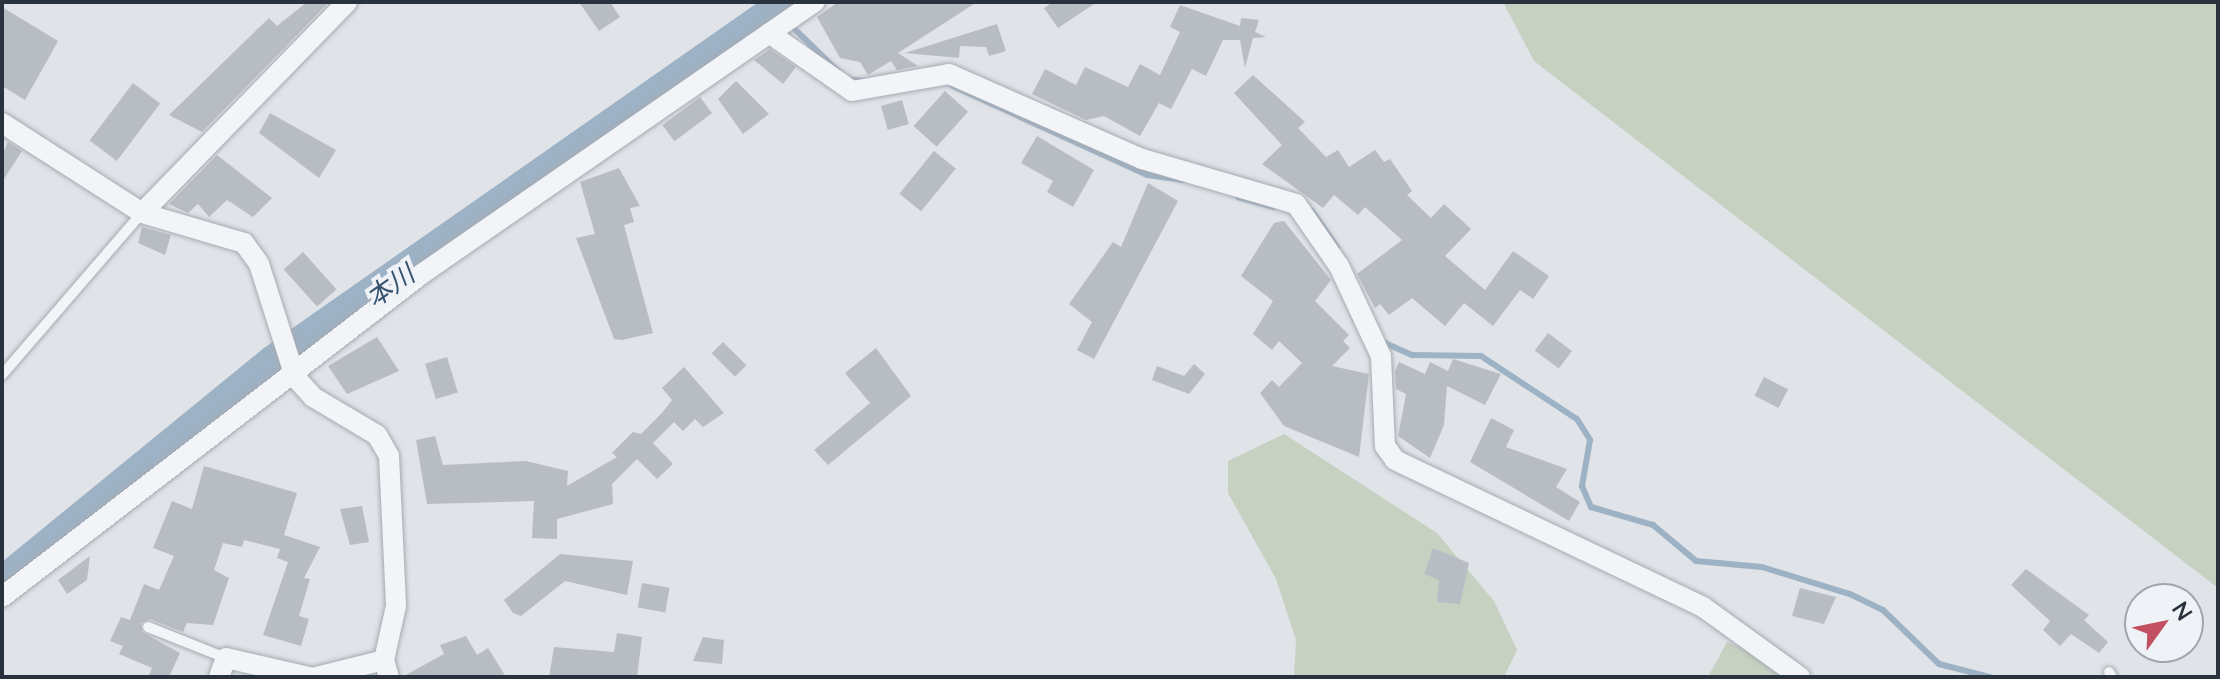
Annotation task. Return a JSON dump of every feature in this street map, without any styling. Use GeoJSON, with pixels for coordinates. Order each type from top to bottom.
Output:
{"type":"FeatureCollection","features":[{"type":"Feature","properties":{"kind":"street"},"geometry":{"type":"LineString","coordinates":[[142,213],[347,2]]}},
{"type":"Feature","properties":{"kind":"street"},"geometry":{"type":"LineString","coordinates":[[2,597],[290,363],[815,2]]}},
{"type":"Feature","properties":{"kind":"street"},"geometry":{"type":"LineString","coordinates":[[780,24],[852,91],[949,74],[1142,159],[1302,212],[1339,266],[1381,356],[1385,446],[1395,460],[1703,607],[1800,677]]}},
{"type":"Feature","properties":{"kind":"street"},"geometry":{"type":"LineString","coordinates":[[2,123],[142,213],[244,243],[259,264],[290,363],[313,397],[377,435],[389,456],[396,606],[386,669],[316,677]]}},
{"type":"Feature","properties":{"kind":"street"},"geometry":{"type":"LineString","coordinates":[[223,667],[309,677]]}},
{"type":"Feature","properties":{"kind":"lane"},"geometry":{"type":"LineString","coordinates":[[2,375],[142,213]]}},
{"type":"Feature","properties":{"kind":"lane"},"geometry":{"type":"LineString","coordinates":[[148,627],[223,667]]}},
{"type":"Feature","properties":{"kind":"green space"},"geometry":{"type":"Polygon","coordinates":[[[1503,2],[2218,2],[2218,588],[1534,61],[1503,2]]]}},
{"type":"Feature","properties":{"kind":"green space"},"geometry":{"type":"Polygon","coordinates":[[[1284,434],[1437,533],[1494,601],[1517,650],[1504,677],[1294,677],[1296,640],[1276,579],[1228,493],[1228,461],[1284,434]]]}},
{"type":"Feature","properties":{"kind":"green space"},"geometry":{"type":"Polygon","coordinates":[[[1727,642],[1815,677],[1708,677],[1727,642]]]}},
{"type":"Feature","properties":{"kind":"building"},"geometry":{"type":"Polygon","coordinates":[[[307,2],[329,2],[202,132],[169,115],[269,18],[277,26],[307,2]]]}},
{"type":"Feature","properties":{"kind":"building"},"geometry":{"type":"Polygon","coordinates":[[[579,2],[610,2],[620,17],[599,31],[579,2]]]}},
{"type":"Feature","properties":{"kind":"building"},"geometry":{"type":"Polygon","coordinates":[[[838,2],[977,2],[898,53],[918,66],[897,70],[891,61],[868,75],[860,62],[840,58],[817,17],[838,2]]]}},
{"type":"Feature","properties":{"kind":"building"},"geometry":{"type":"Polygon","coordinates":[[[1053,2],[1097,2],[1058,28],[1044,8],[1053,2]]]}},
{"type":"Feature","properties":{"kind":"building"},"geometry":{"type":"Polygon","coordinates":[[[1180,5],[1240,26],[1241,18],[1259,20],[1255,32],[1266,37],[1253,38],[1245,68],[1240,40],[1223,40],[1206,76],[1192,69],[1171,109],[1159,103],[1140,136],[1104,116],[1086,120],[1032,94],[1045,69],[1076,85],[1085,67],[1128,87],[1140,64],[1160,75],[1180,32],[1170,27],[1180,5]]]}},
{"type":"Feature","properties":{"kind":"building"},"geometry":{"type":"Polygon","coordinates":[[[2,7],[58,41],[25,100],[2,86],[2,7]]]}},
{"type":"Feature","properties":{"kind":"building"},"geometry":{"type":"Polygon","coordinates":[[[997,24],[1006,51],[989,56],[986,47],[960,46],[959,58],[905,53],[997,24]]]}},
{"type":"Feature","properties":{"kind":"building"},"geometry":{"type":"Polygon","coordinates":[[[770,49],[796,67],[783,84],[754,60],[770,49]]]}},
{"type":"Feature","properties":{"kind":"building"},"geometry":{"type":"Polygon","coordinates":[[[1253,75],[1305,122],[1298,128],[1326,157],[1338,150],[1349,167],[1375,150],[1384,162],[1390,159],[1412,191],[1407,195],[1431,218],[1444,204],[1471,229],[1445,256],[1485,290],[1513,251],[1549,276],[1533,299],[1520,290],[1493,326],[1464,303],[1445,326],[1412,298],[1389,315],[1380,304],[1375,308],[1357,274],[1402,240],[1365,207],[1358,215],[1334,195],[1323,208],[1262,164],[1282,145],[1234,93],[1253,75]]]}},
{"type":"Feature","properties":{"kind":"building"},"geometry":{"type":"Polygon","coordinates":[[[736,81],[769,114],[743,134],[718,99],[736,81]]]}},
{"type":"Feature","properties":{"kind":"building"},"geometry":{"type":"Polygon","coordinates":[[[133,83],[160,103],[117,161],[90,141],[133,83]]]}},
{"type":"Feature","properties":{"kind":"building"},"geometry":{"type":"Polygon","coordinates":[[[945,91],[968,112],[937,147],[914,126],[945,91]]]}},
{"type":"Feature","properties":{"kind":"building"},"geometry":{"type":"Polygon","coordinates":[[[700,97],[712,113],[675,141],[662,125],[700,97]]]}},
{"type":"Feature","properties":{"kind":"building"},"geometry":{"type":"Polygon","coordinates":[[[902,100],[909,124],[888,130],[881,106],[902,100]]]}},
{"type":"Feature","properties":{"kind":"building"},"geometry":{"type":"Polygon","coordinates":[[[270,113],[336,150],[319,178],[259,133],[270,113]]]}},
{"type":"Feature","properties":{"kind":"building"},"geometry":{"type":"Polygon","coordinates":[[[1037,136],[1094,170],[1073,207],[1047,192],[1053,181],[1021,163],[1037,136]]]}},
{"type":"Feature","properties":{"kind":"building"},"geometry":{"type":"Polygon","coordinates":[[[8,142],[22,151],[2,182],[2,155],[8,142]]]}},
{"type":"Feature","properties":{"kind":"building"},"geometry":{"type":"Polygon","coordinates":[[[934,151],[956,169],[921,211],[899,194],[934,151]]]}},
{"type":"Feature","properties":{"kind":"building"},"geometry":{"type":"Polygon","coordinates":[[[217,155],[272,198],[253,217],[227,200],[209,217],[198,204],[188,213],[169,204],[217,155]]]}},
{"type":"Feature","properties":{"kind":"building"},"geometry":{"type":"Polygon","coordinates":[[[619,168],[640,206],[630,208],[634,222],[624,225],[653,333],[622,340],[614,339],[576,238],[595,234],[580,182],[619,168]]]}},
{"type":"Feature","properties":{"kind":"building"},"geometry":{"type":"Polygon","coordinates":[[[1148,183],[1178,201],[1094,359],[1077,350],[1092,322],[1069,304],[1113,242],[1121,247],[1148,183]]]}},
{"type":"Feature","properties":{"kind":"building"},"geometry":{"type":"Polygon","coordinates":[[[1284,221],[1331,280],[1315,301],[1349,335],[1343,341],[1350,348],[1332,366],[1369,374],[1359,457],[1284,426],[1260,393],[1272,380],[1279,387],[1302,363],[1279,341],[1272,350],[1253,334],[1273,301],[1241,276],[1274,223],[1284,221]]]}},
{"type":"Feature","properties":{"kind":"building"},"geometry":{"type":"Polygon","coordinates":[[[142,227],[171,235],[165,255],[138,243],[142,227]]]}},
{"type":"Feature","properties":{"kind":"building"},"geometry":{"type":"Polygon","coordinates":[[[303,252],[336,289],[317,307],[284,269],[303,252]]]}},
{"type":"Feature","properties":{"kind":"building"},"geometry":{"type":"Polygon","coordinates":[[[1548,333],[1572,351],[1559,369],[1535,351],[1548,333]]]}},
{"type":"Feature","properties":{"kind":"building"},"geometry":{"type":"Polygon","coordinates":[[[377,337],[399,371],[347,394],[328,366],[377,337]]]}},
{"type":"Feature","properties":{"kind":"building"},"geometry":{"type":"Polygon","coordinates":[[[723,342],[746,365],[735,377],[712,353],[723,342]]]}},
{"type":"Feature","properties":{"kind":"building"},"geometry":{"type":"Polygon","coordinates":[[[876,348],[911,396],[828,465],[814,450],[870,403],[845,373],[876,348]]]}},
{"type":"Feature","properties":{"kind":"building"},"geometry":{"type":"Polygon","coordinates":[[[447,357],[458,392],[436,399],[425,364],[447,357]]]}},
{"type":"Feature","properties":{"kind":"building"},"geometry":{"type":"Polygon","coordinates":[[[1453,359],[1501,374],[1485,405],[1447,386],[1444,425],[1430,458],[1398,436],[1406,394],[1396,389],[1395,371],[1399,362],[1425,374],[1430,362],[1448,371],[1453,359]]]}},
{"type":"Feature","properties":{"kind":"building"},"geometry":{"type":"Polygon","coordinates":[[[1194,364],[1205,374],[1189,394],[1152,380],[1157,366],[1184,376],[1194,364]]]}},
{"type":"Feature","properties":{"kind":"building"},"geometry":{"type":"Polygon","coordinates":[[[684,367],[724,413],[703,427],[695,419],[683,431],[674,422],[653,443],[673,464],[657,479],[637,459],[612,484],[613,504],[557,519],[557,539],[532,538],[534,501],[427,504],[416,440],[435,436],[443,465],[526,461],[568,471],[567,486],[617,457],[612,453],[633,432],[641,434],[662,413],[672,400],[662,388],[684,367]]]}},
{"type":"Feature","properties":{"kind":"building"},"geometry":{"type":"Polygon","coordinates":[[[1764,377],[1788,389],[1779,408],[1754,396],[1764,377]]]}},
{"type":"Feature","properties":{"kind":"building"},"geometry":{"type":"Polygon","coordinates":[[[1491,418],[1514,430],[1506,447],[1567,469],[1556,487],[1580,502],[1569,521],[1470,462],[1491,418]]]}},
{"type":"Feature","properties":{"kind":"building"},"geometry":{"type":"Polygon","coordinates":[[[204,466],[297,493],[284,535],[320,547],[304,578],[310,579],[299,616],[309,619],[301,646],[263,635],[288,562],[277,558],[280,549],[244,540],[242,547],[223,543],[214,570],[229,578],[213,625],[187,623],[183,632],[150,619],[141,623],[142,632],[180,653],[169,677],[148,677],[152,668],[119,654],[123,646],[110,641],[121,617],[130,620],[144,584],[159,590],[174,556],[153,548],[172,501],[192,509],[204,466]]]}},
{"type":"Feature","properties":{"kind":"building"},"geometry":{"type":"Polygon","coordinates":[[[362,506],[369,542],[350,545],[340,509],[362,506]]]}},
{"type":"Feature","properties":{"kind":"building"},"geometry":{"type":"Polygon","coordinates":[[[1433,548],[1469,563],[1460,604],[1437,602],[1439,580],[1424,574],[1433,548]]]}},
{"type":"Feature","properties":{"kind":"building"},"geometry":{"type":"Polygon","coordinates":[[[560,554],[633,561],[627,595],[565,581],[521,616],[513,613],[504,600],[560,554]]]}},
{"type":"Feature","properties":{"kind":"building"},"geometry":{"type":"Polygon","coordinates":[[[90,556],[87,580],[67,594],[58,580],[90,556]]]}},
{"type":"Feature","properties":{"kind":"building"},"geometry":{"type":"Polygon","coordinates":[[[2026,569],[2089,615],[2084,620],[2108,642],[2099,653],[2071,634],[2060,646],[2043,630],[2050,621],[2011,585],[2026,569]]]}},
{"type":"Feature","properties":{"kind":"building"},"geometry":{"type":"Polygon","coordinates":[[[642,583],[670,588],[665,612],[638,608],[642,583]]]}},
{"type":"Feature","properties":{"kind":"building"},"geometry":{"type":"Polygon","coordinates":[[[1800,588],[1836,597],[1824,624],[1792,616],[1800,588]]]}},
{"type":"Feature","properties":{"kind":"building"},"geometry":{"type":"Polygon","coordinates":[[[617,633],[642,637],[637,677],[549,677],[554,647],[614,652],[617,633]]]}},
{"type":"Feature","properties":{"kind":"building"},"geometry":{"type":"Polygon","coordinates":[[[466,636],[477,655],[488,648],[506,677],[402,677],[444,654],[440,645],[466,636]]]}},
{"type":"Feature","properties":{"kind":"building"},"geometry":{"type":"Polygon","coordinates":[[[703,637],[724,640],[722,664],[693,661],[703,637]]]}},
{"type":"Feature","properties":{"kind":"waterway","name":"本川"},"geometry":{"type":"LineString","coordinates":[[2,585],[274,363],[790,2]]}},
{"type":"Feature","properties":{"kind":"waterway"},"geometry":{"type":"LineString","coordinates":[[774,9],[846,79],[863,81]]}},
{"type":"Feature","properties":{"kind":"waterway"},"geometry":{"type":"LineString","coordinates":[[953,86],[1147,175],[1182,180]]}},
{"type":"Feature","properties":{"kind":"waterway"},"geometry":{"type":"LineString","coordinates":[[1238,197],[1274,207]]}},
{"type":"Feature","properties":{"kind":"waterway"},"geometry":{"type":"LineString","coordinates":[[1312,211],[1337,247]]}},
{"type":"Feature","properties":{"kind":"waterway"},"geometry":{"type":"LineString","coordinates":[[1385,343],[1412,355],[1481,356],[1577,419],[1590,440],[1582,486],[1591,507],[1653,525],[1696,561],[1762,567],[1850,594],[1883,610],[1939,664],[1990,677]]}}]}
